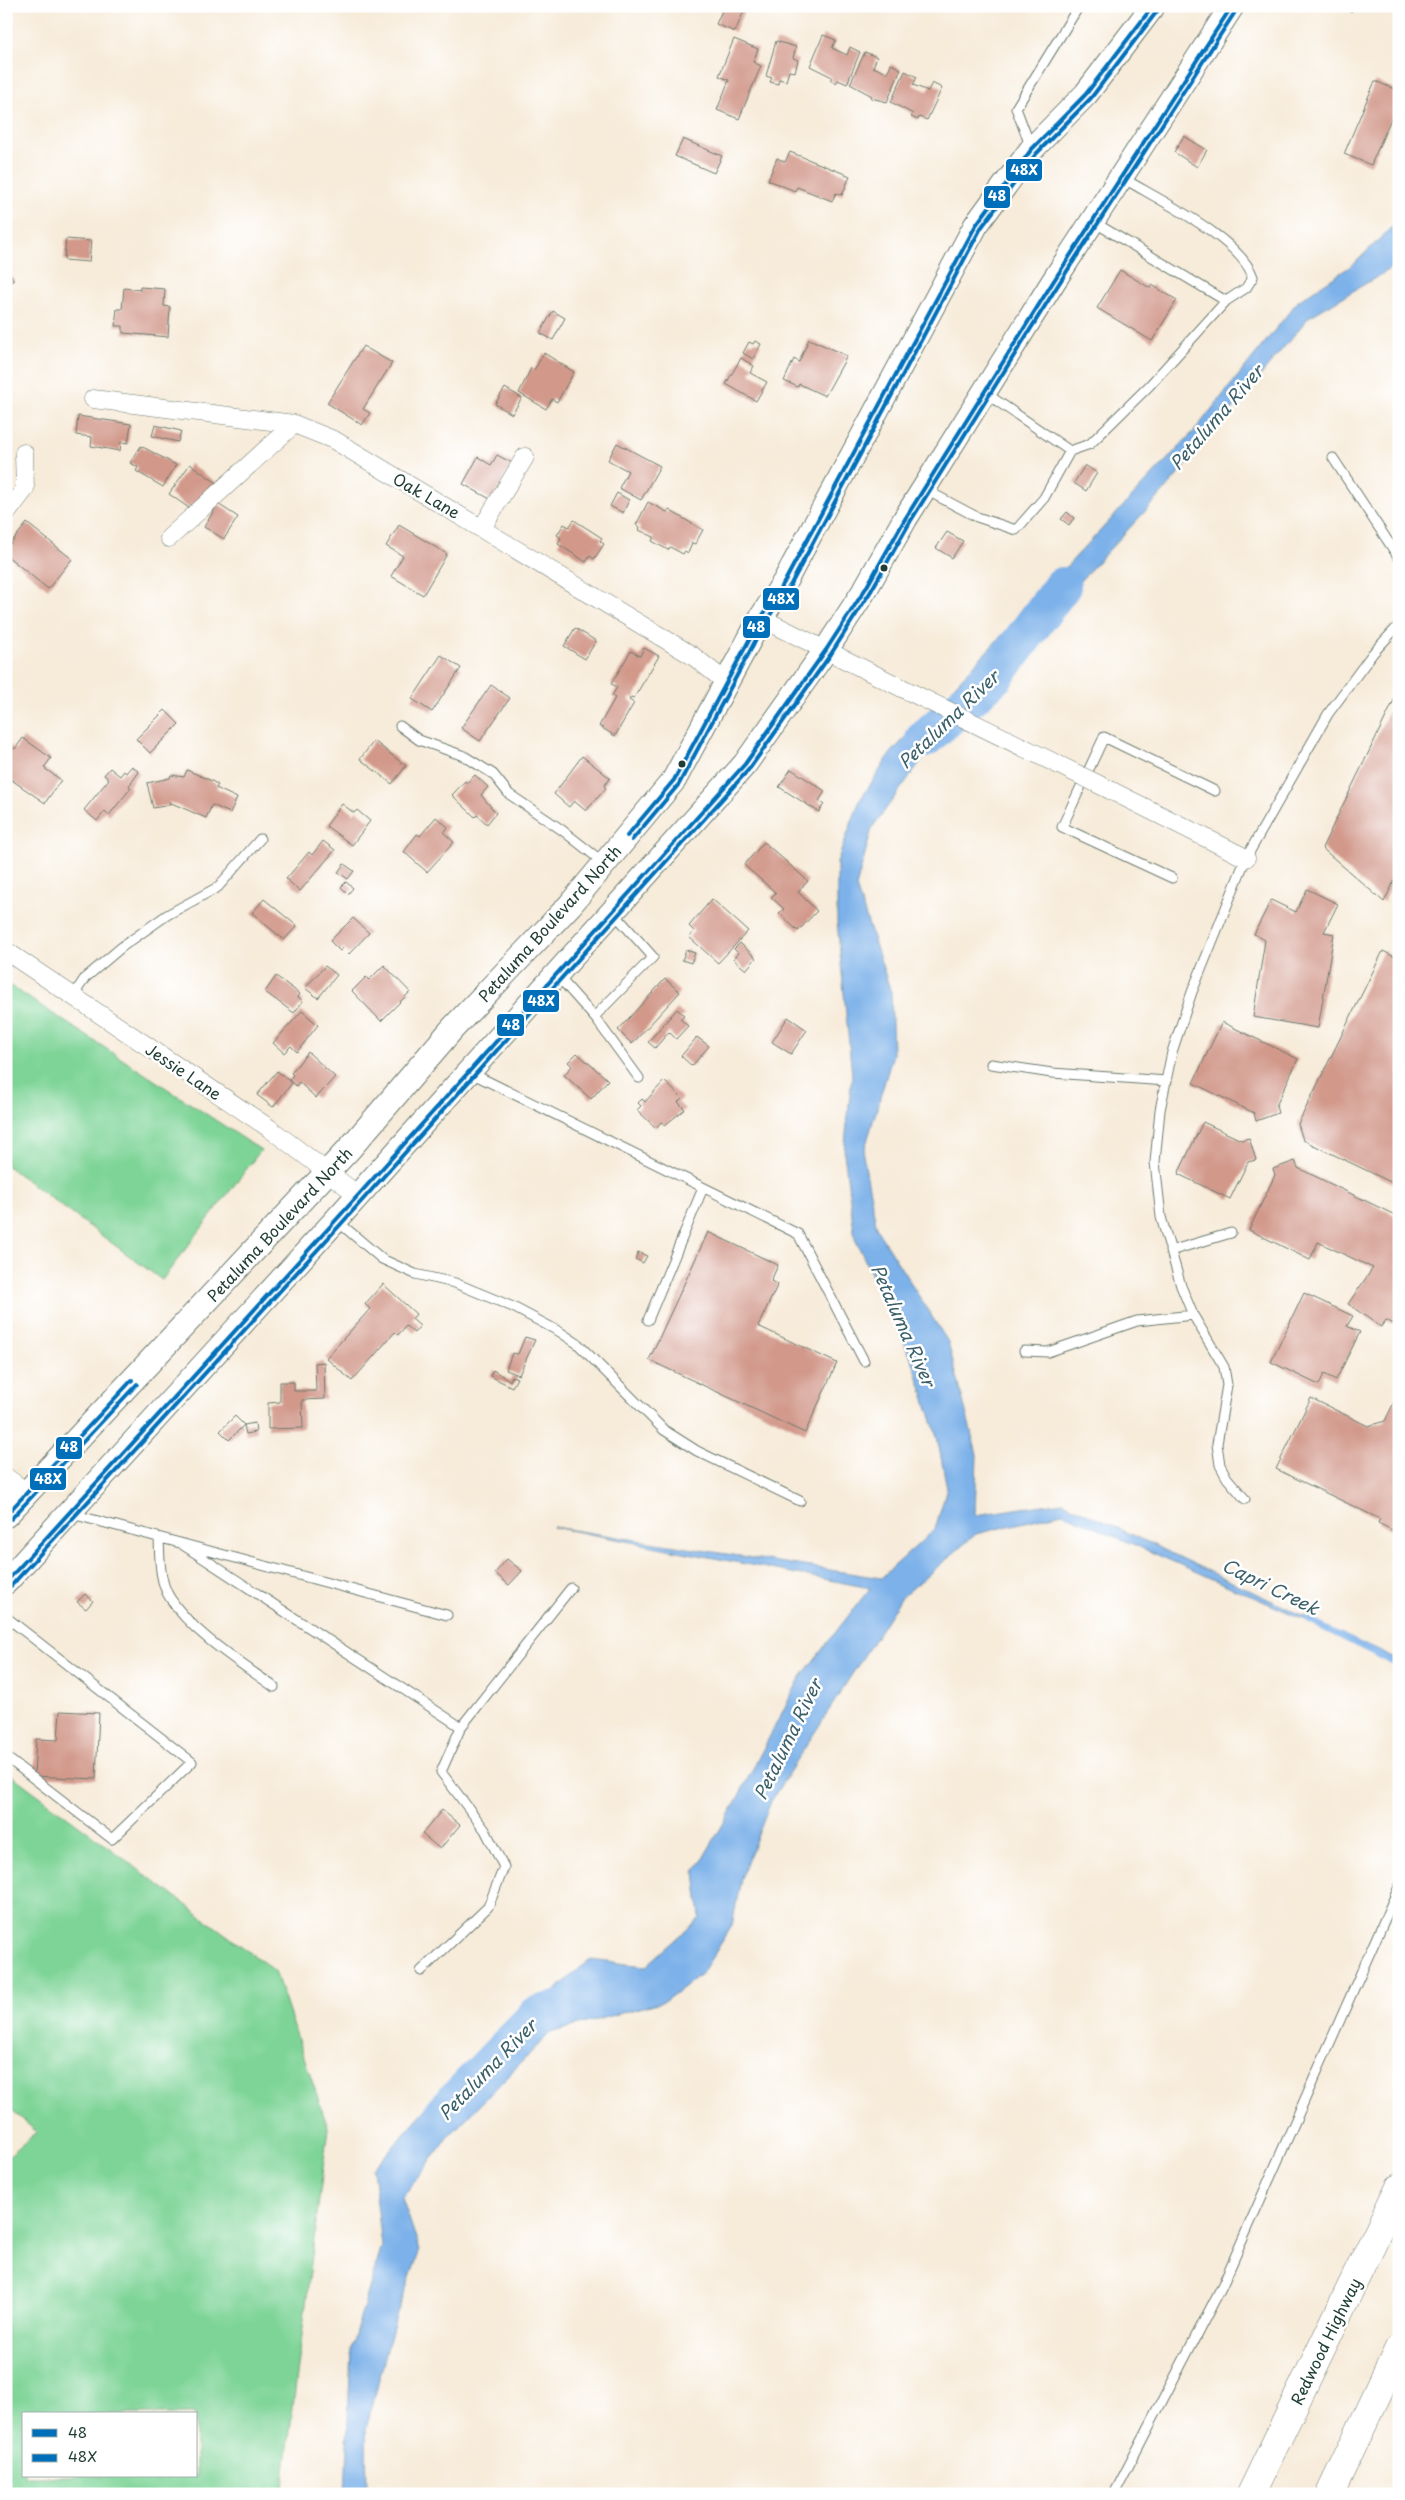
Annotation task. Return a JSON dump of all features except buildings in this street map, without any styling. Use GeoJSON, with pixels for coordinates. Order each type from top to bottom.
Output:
{"type":"FeatureCollection","features":[{"type":"Feature","properties":{"kind":"highway","name":"Redwood Highway"},"geometry":{"type":"LineString","coordinates":[[1252,2494],[1399,2188]]}},
{"type":"Feature","properties":{"kind":"highway"},"geometry":{"type":"LineString","coordinates":[[1330,2494],[1399,2348]]}},
{"type":"Feature","properties":{"kind":"main road","name":"Petaluma Boulevard North"},"geometry":{"type":"LineString","coordinates":[[6,1515],[328,1172],[453,1028],[570,905],[674,780],[761,618],[789,573],[976,225],[1031,150],[1086,94],[1153,6]]}},
{"type":"Feature","properties":{"kind":"main road"},"geometry":{"type":"LineString","coordinates":[[6,1582],[336,1220],[745,764],[826,650],[984,392],[1232,6]]}},
{"type":"Feature","properties":{"kind":"street","name":"Oak Lane"},"geometry":{"type":"LineString","coordinates":[[93,399],[294,424],[334,440],[693,656],[726,682]]}},
{"type":"Feature","properties":{"kind":"street"},"geometry":{"type":"LineString","coordinates":[[169,538],[294,424]]}},
{"type":"Feature","properties":{"kind":"street"},"geometry":{"type":"LineString","coordinates":[[6,514],[25,489],[24,453]]}},
{"type":"Feature","properties":{"kind":"street"},"geometry":{"type":"LineString","coordinates":[[482,528],[526,458]]}},
{"type":"Feature","properties":{"kind":"street"},"geometry":{"type":"LineString","coordinates":[[761,618],[1246,858]]}},
{"type":"Feature","properties":{"kind":"street","name":"Jessie Lane"},"geometry":{"type":"LineString","coordinates":[[6,951],[269,1128],[358,1195]]}},
{"type":"Feature","properties":{"kind":"street"},"geometry":{"type":"LineString","coordinates":[[6,1477],[26,1492]]}},
{"type":"Feature","properties":{"kind":"lane"},"geometry":{"type":"LineString","coordinates":[[1031,150],[1016,108],[1079,6]]}},
{"type":"Feature","properties":{"kind":"lane"},"geometry":{"type":"LineString","coordinates":[[924,489],[977,517],[1016,530],[1044,498],[1070,451],[1090,444],[1148,386],[1226,301],[1246,288],[1253,277],[1249,264],[1225,240],[1121,177]]}},
{"type":"Feature","properties":{"kind":"lane"},"geometry":{"type":"LineString","coordinates":[[1092,222],[1226,301]]}},
{"type":"Feature","properties":{"kind":"lane"},"geometry":{"type":"LineString","coordinates":[[984,392],[1070,451]]}},
{"type":"Feature","properties":{"kind":"lane"},"geometry":{"type":"LineString","coordinates":[[1333,458],[1399,558]]}},
{"type":"Feature","properties":{"kind":"lane"},"geometry":{"type":"LineString","coordinates":[[1245,1499],[1227,1478],[1220,1465],[1217,1444],[1227,1385],[1224,1367],[1193,1315],[1170,1252],[1161,1217],[1155,1162],[1160,1110],[1172,1052],[1192,992],[1246,858],[1328,714],[1373,653],[1399,625]]}},
{"type":"Feature","properties":{"kind":"lane"},"geometry":{"type":"LineString","coordinates":[[400,726],[419,740],[464,756],[493,774],[509,794],[562,830],[604,864]]}},
{"type":"Feature","properties":{"kind":"lane"},"geometry":{"type":"LineString","coordinates":[[1172,878],[1062,827],[1104,737],[1215,792]]}},
{"type":"Feature","properties":{"kind":"lane"},"geometry":{"type":"LineString","coordinates":[[73,996],[85,978],[123,946],[167,915],[218,887],[260,839]]}},
{"type":"Feature","properties":{"kind":"lane"},"geometry":{"type":"LineString","coordinates":[[594,1017],[654,956],[612,911]]}},
{"type":"Feature","properties":{"kind":"lane"},"geometry":{"type":"LineString","coordinates":[[556,974],[594,1017],[639,1078]]}},
{"type":"Feature","properties":{"kind":"lane"},"geometry":{"type":"LineString","coordinates":[[990,1064],[1052,1073],[1167,1080]]}},
{"type":"Feature","properties":{"kind":"lane"},"geometry":{"type":"LineString","coordinates":[[468,1072],[798,1234],[864,1361]]}},
{"type":"Feature","properties":{"kind":"lane"},"geometry":{"type":"LineString","coordinates":[[648,1320],[703,1188]]}},
{"type":"Feature","properties":{"kind":"lane"},"geometry":{"type":"LineString","coordinates":[[336,1220],[382,1259],[415,1274],[454,1283],[513,1307],[560,1332],[578,1344],[664,1430],[697,1451],[800,1502]]}},
{"type":"Feature","properties":{"kind":"lane"},"geometry":{"type":"LineString","coordinates":[[1170,1252],[1231,1233]]}},
{"type":"Feature","properties":{"kind":"lane"},"geometry":{"type":"LineString","coordinates":[[1024,1350],[1036,1353],[1048,1352],[1137,1321],[1193,1315]]}},
{"type":"Feature","properties":{"kind":"lane"},"geometry":{"type":"LineString","coordinates":[[70,1513],[447,1615]]}},
{"type":"Feature","properties":{"kind":"lane"},"geometry":{"type":"LineString","coordinates":[[159,1538],[160,1569],[170,1598],[204,1636],[274,1687]]}},
{"type":"Feature","properties":{"kind":"lane"},"geometry":{"type":"LineString","coordinates":[[183,1545],[461,1727]]}},
{"type":"Feature","properties":{"kind":"lane"},"geometry":{"type":"LineString","coordinates":[[421,1971],[488,1907],[504,1866],[485,1830],[441,1772],[461,1727],[571,1588]]}},
{"type":"Feature","properties":{"kind":"lane"},"geometry":{"type":"LineString","coordinates":[[6,1617],[192,1762],[112,1839],[6,1757]]}},
{"type":"Feature","properties":{"kind":"lane"},"geometry":{"type":"LineString","coordinates":[[1114,2494],[1222,2286],[1399,1887]]}},
{"type":"Feature","properties":{"kind":"green space"},"geometry":{"type":"Polygon","coordinates":[[[6,983],[261,1150],[162,1280],[6,1165],[6,983]]]}},
{"type":"Feature","properties":{"kind":"green space"},"geometry":{"type":"Polygon","coordinates":[[[6,1771],[275,1971],[328,2128],[282,2494],[6,2494],[6,2158],[37,2132],[6,2106],[6,1771]]]}},
{"type":"Feature","properties":{"kind":"water"},"geometry":{"type":"Polygon","coordinates":[[[1399,220],[1399,258],[1387,271],[1309,317],[1166,489],[1079,582],[994,661],[872,828],[856,887],[891,992],[893,1054],[863,1155],[877,1230],[948,1342],[977,1455],[975,1515],[1063,1502],[1399,1661],[1062,1513],[976,1534],[901,1598],[772,1799],[741,1878],[732,1926],[702,1973],[665,2001],[550,2033],[450,2135],[402,2198],[420,2250],[396,2316],[366,2429],[367,2494],[345,2494],[351,2348],[382,2246],[373,2169],[432,2102],[507,2059],[548,1997],[589,1960],[646,1966],[700,1918],[695,1872],[732,1809],[800,1678],[870,1588],[553,1527],[881,1578],[935,1529],[947,1488],[937,1437],[913,1362],[855,1239],[844,1153],[852,1075],[837,922],[837,862],[860,800],[891,753],[1195,430],[1298,301],[1354,264],[1399,220]]]}},
{"type":"Feature","properties":{"kind":"pier"},"geometry":{"type":"Polygon","coordinates":[[[951,687],[971,697],[939,741],[912,728],[951,687]]]}},
{"type":"Feature","properties":{"kind":"waterway","name":"Petaluma River"},"geometry":{"type":"LineString","coordinates":[[924,739],[995,676],[1062,586]]}},
{"type":"Feature","properties":{"kind":"waterway","name":"Capri Creek"},"geometry":{"type":"LineString","coordinates":[[1308,1620],[1399,1665]]}},
{"type":"Feature","properties":{"kind":"waterway","name":"Petaluma River"},"geometry":{"type":"LineString","coordinates":[[444,2112],[537,2015],[583,2003]]}},
{"type":"Feature","properties":{"kind":"transit line","name":"48"},"geometry":{"type":"LineString","coordinates":[[627,836],[674,780],[761,618],[785,581],[976,225],[1031,150],[1086,94],[1153,6]]}},
{"type":"Feature","properties":{"kind":"transit line","name":"48"},"geometry":{"type":"LineString","coordinates":[[6,1582],[336,1220],[745,764],[826,650],[866,588],[905,519],[1053,282],[1232,6]]}},
{"type":"Feature","properties":{"kind":"transit line","name":"48X"},"geometry":{"type":"LineString","coordinates":[[11,1586],[341,1224],[750,768],[831,654],[871,591],[910,522],[1058,285],[1237,9]]}},
{"type":"Feature","properties":{"kind":"transit line","name":"48X"},"geometry":{"type":"LineString","coordinates":[[632,840],[679,784],[766,621],[791,584],[981,228],[1036,154],[1091,98],[1158,10]]}},
{"type":"Feature","properties":{"kind":"transit line","name":"48"},"geometry":{"type":"LineString","coordinates":[[6,1515],[132,1380]]}},
{"type":"Feature","properties":{"kind":"transit line","name":"48X"},"geometry":{"type":"LineString","coordinates":[[11,1519],[137,1384]]}}]}
